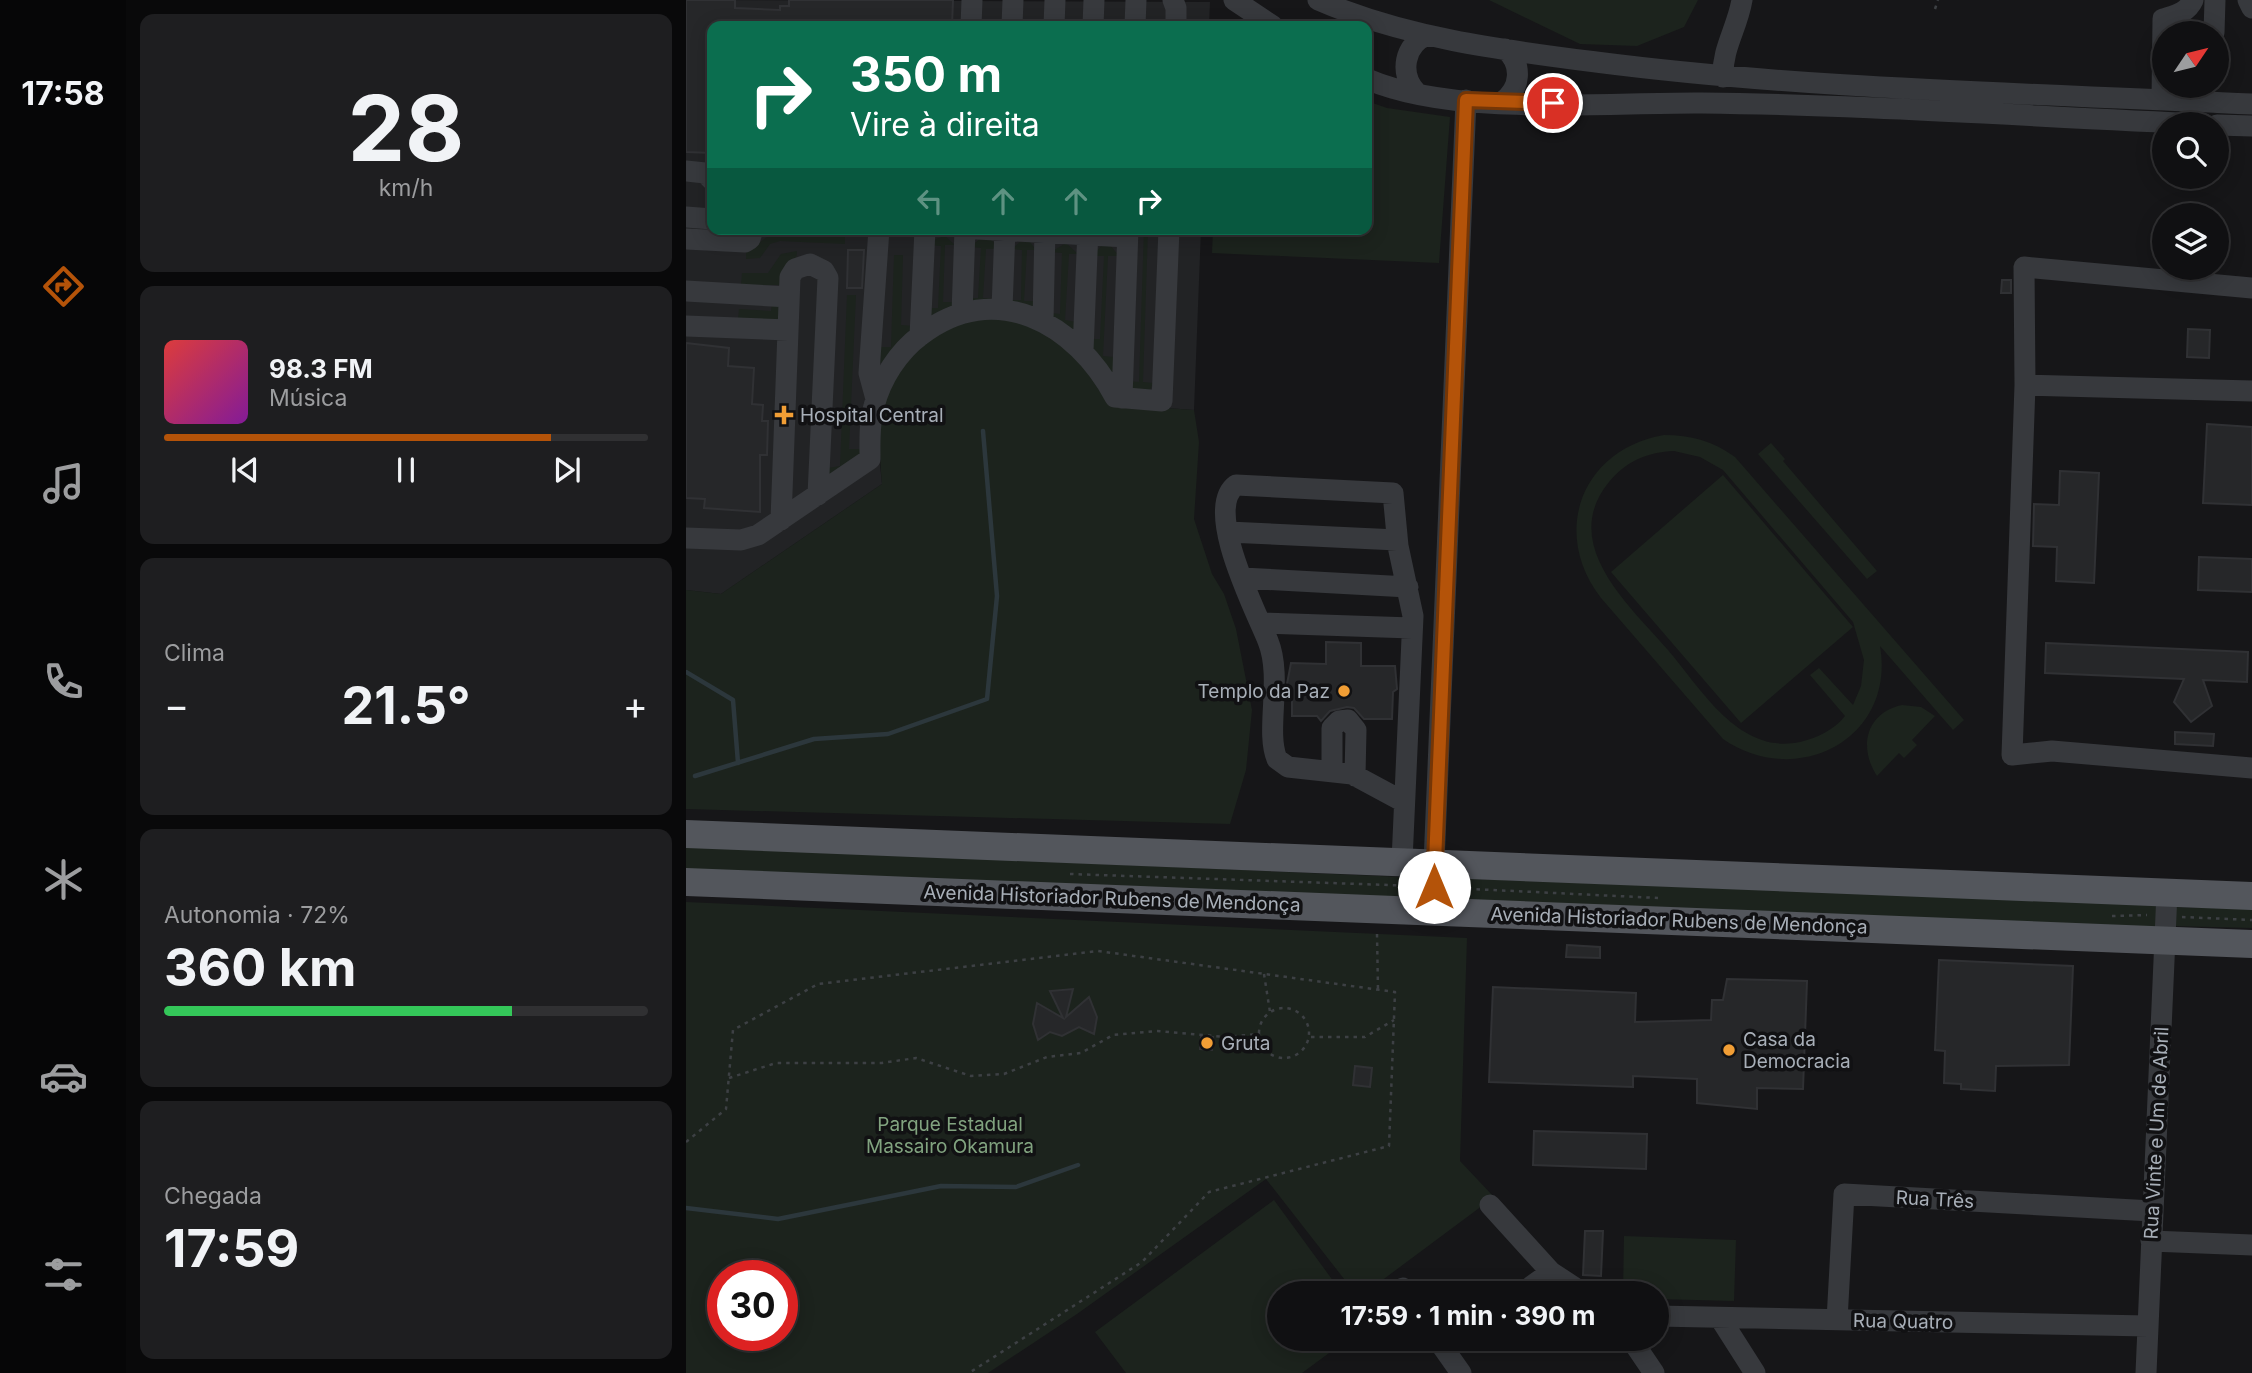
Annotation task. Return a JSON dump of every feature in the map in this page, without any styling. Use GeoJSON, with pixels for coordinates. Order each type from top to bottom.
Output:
{"type":"FeatureCollection","features":[{"type":"Feature","properties":{"kind":"main road"},"geometry":{"type":"LineString","coordinates":[[686,834],[2252,896]]}},
{"type":"Feature","properties":{"kind":"main road","name":"Avenida Historiador Rubens de Mendonça"},"geometry":{"type":"LineString","coordinates":[[686,882],[2252,944]]}},
{"type":"Feature","properties":{"kind":"street"},"geometry":{"type":"LineString","coordinates":[[971,21],[972,0]]}},
{"type":"Feature","properties":{"kind":"street"},"geometry":{"type":"LineString","coordinates":[[1012,21],[1013,0]]}},
{"type":"Feature","properties":{"kind":"street"},"geometry":{"type":"LineString","coordinates":[[1054,21],[1055,0]]}},
{"type":"Feature","properties":{"kind":"street"},"geometry":{"type":"LineString","coordinates":[[1093,21],[1094,0]]}},
{"type":"Feature","properties":{"kind":"street"},"geometry":{"type":"LineString","coordinates":[[1135,21],[1136,0]]}},
{"type":"Feature","properties":{"kind":"street"},"geometry":{"type":"LineString","coordinates":[[1173,0],[1176,21]]}},
{"type":"Feature","properties":{"kind":"street"},"geometry":{"type":"LineString","coordinates":[[1234,0],[1266,21]]}},
{"type":"Feature","properties":{"kind":"street"},"geometry":{"type":"LineString","coordinates":[[1318,0],[1371,21]]}},
{"type":"Feature","properties":{"kind":"street"},"geometry":{"type":"LineString","coordinates":[[1723,77],[1723,55],[1734,35],[1742,0]]}},
{"type":"Feature","properties":{"kind":"street"},"geometry":{"type":"LineString","coordinates":[[2162,100],[2163,19],[2179,14],[2190,7],[2193,0]]}},
{"type":"Feature","properties":{"kind":"street"},"geometry":{"type":"LineString","coordinates":[[2214,21],[2215,0]]}},
{"type":"Feature","properties":{"kind":"street"},"geometry":{"type":"LineString","coordinates":[[2248,0],[2252,8]]}},
{"type":"Feature","properties":{"kind":"street"},"geometry":{"type":"LineString","coordinates":[[1372,21],[1428,35],[1506,49],[1723,77],[2162,100],[2179,98]]}},
{"type":"Feature","properties":{"kind":"street"},"geometry":{"type":"LineString","coordinates":[[1416,92],[1407,79],[1407,55],[1413,44],[1428,35]]}},
{"type":"Feature","properties":{"kind":"street"},"geometry":{"type":"LineString","coordinates":[[1502,102],[1513,93],[1518,71],[1515,61],[1506,49]]}},
{"type":"Feature","properties":{"kind":"street"},"geometry":{"type":"LineString","coordinates":[[1372,81],[1385,87],[1466,100],[1502,102],[1703,103],[2152,122]]}},
{"type":"Feature","properties":{"kind":"street"},"geometry":{"type":"LineString","coordinates":[[2228,98],[2252,104]]}},
{"type":"Feature","properties":{"kind":"street"},"geometry":{"type":"LineString","coordinates":[[1435,911],[1434,863],[1466,100]]}},
{"type":"Feature","properties":{"kind":"street"},"geometry":{"type":"LineString","coordinates":[[2229,125],[2252,126]]}},
{"type":"Feature","properties":{"kind":"street"},"geometry":{"type":"LineString","coordinates":[[686,171],[707,175]]}},
{"type":"Feature","properties":{"kind":"street"},"geometry":{"type":"LineString","coordinates":[[686,217],[707,219]]}},
{"type":"Feature","properties":{"kind":"street"},"geometry":{"type":"LineString","coordinates":[[686,239],[749,235]]}},
{"type":"Feature","properties":{"kind":"street"},"geometry":{"type":"LineString","coordinates":[[876,399],[869,373],[879,235]]}},
{"type":"Feature","properties":{"kind":"street"},"geometry":{"type":"LineString","coordinates":[[920,336],[925,235]]}},
{"type":"Feature","properties":{"kind":"street"},"geometry":{"type":"LineString","coordinates":[[962,313],[965,235]]}},
{"type":"Feature","properties":{"kind":"street"},"geometry":{"type":"LineString","coordinates":[[1002,309],[1005,235]]}},
{"type":"Feature","properties":{"kind":"street"},"geometry":{"type":"LineString","coordinates":[[1042,321],[1045,235]]}},
{"type":"Feature","properties":{"kind":"street"},"geometry":{"type":"LineString","coordinates":[[1083,351],[1088,235]]}},
{"type":"Feature","properties":{"kind":"street"},"geometry":{"type":"LineString","coordinates":[[1122,398],[1128,235]]}},
{"type":"Feature","properties":{"kind":"street"},"geometry":{"type":"LineString","coordinates":[[686,538],[750,538],[870,459],[871,420],[876,399],[893,366],[920,336],[962,313],[1002,309],[1042,321],[1083,351],[1115,397],[1162,401],[1169,235]]}},
{"type":"Feature","properties":{"kind":"street"},"geometry":{"type":"LineString","coordinates":[[781,520],[790,277],[795,269],[810,264],[824,271],[828,278],[818,495]]}},
{"type":"Feature","properties":{"kind":"street"},"geometry":{"type":"LineString","coordinates":[[2252,288],[2024,267],[2025,385],[2011,755],[2052,751],[2252,768]]}},
{"type":"Feature","properties":{"kind":"street"},"geometry":{"type":"LineString","coordinates":[[686,291],[789,297]]}},
{"type":"Feature","properties":{"kind":"street"},"geometry":{"type":"LineString","coordinates":[[686,326],[788,330]]}},
{"type":"Feature","properties":{"kind":"street"},"geometry":{"type":"LineString","coordinates":[[2025,385],[2252,391]]}},
{"type":"Feature","properties":{"kind":"street"},"geometry":{"type":"LineString","coordinates":[[1402,861],[1412,602],[1397,540],[1393,493],[1239,484],[1230,489],[1226,500],[1228,533],[1274,665],[1274,746],[1277,759],[1288,767],[1332,770],[1355,776],[1404,802]]}},
{"type":"Feature","properties":{"kind":"street"},"geometry":{"type":"LineString","coordinates":[[1228,533],[1397,540]]}},
{"type":"Feature","properties":{"kind":"street"},"geometry":{"type":"LineString","coordinates":[[1242,578],[1408,587]]}},
{"type":"Feature","properties":{"kind":"street"},"geometry":{"type":"LineString","coordinates":[[1261,624],[1412,628]]}},
{"type":"Feature","properties":{"kind":"street"},"geometry":{"type":"LineString","coordinates":[[1332,770],[1332,728],[1339,721],[1348,720],[1356,730],[1355,776]]}},
{"type":"Feature","properties":{"kind":"street","name":"Rua Vinte e Um de Abril"},"geometry":{"type":"LineString","coordinates":[[2146,1373],[2167,892]]}},
{"type":"Feature","properties":{"kind":"street","name":"Rua Três"},"geometry":{"type":"LineString","coordinates":[[1837,1320],[1844,1194],[2152,1211]]}},
{"type":"Feature","properties":{"kind":"street"},"geometry":{"type":"LineString","coordinates":[[1490,1205],[1551,1272],[1565,1281]]}},
{"type":"Feature","properties":{"kind":"street"},"geometry":{"type":"LineString","coordinates":[[2151,1241],[2252,1245]]}},
{"type":"Feature","properties":{"kind":"street"},"geometry":{"type":"LineString","coordinates":[[1539,1281],[1551,1272]]}},
{"type":"Feature","properties":{"kind":"street","name":"Rua Quatro"},"geometry":{"type":"LineString","coordinates":[[1669,1316],[2148,1326]]}},
{"type":"Feature","properties":{"kind":"street"},"geometry":{"type":"LineString","coordinates":[[1720,1318],[1755,1373]]}},
{"type":"Feature","properties":{"kind":"street"},"geometry":{"type":"LineString","coordinates":[[1451,1351],[1461,1373]]}},
{"type":"Feature","properties":{"kind":"street"},"geometry":{"type":"LineString","coordinates":[[1639,1351],[1654,1373]]}},
{"type":"Feature","properties":{"kind":"path"},"geometry":{"type":"LineString","coordinates":[[1935,9],[1938,0]]}},
{"type":"Feature","properties":{"kind":"path"},"geometry":{"type":"LineString","coordinates":[[1377,934],[1378,990]]}},
{"type":"Feature","properties":{"kind":"path"},"geometry":{"type":"LineString","coordinates":[[686,1142],[726,1109],[733,1030],[818,984],[1098,951],[1395,992],[1390,1146],[1209,1192],[1142,1262],[969,1373]]}},
{"type":"Feature","properties":{"kind":"path"},"geometry":{"type":"LineString","coordinates":[[1264,974],[1270,1012]]}},
{"type":"Feature","properties":{"kind":"path"},"geometry":{"type":"LineString","coordinates":[[1278,1009],[1294,1010],[1306,1021],[1309,1037],[1302,1051],[1287,1058],[1271,1055],[1265,1049],[1259,1034],[1261,1025],[1270,1012],[1278,1009]]}},
{"type":"Feature","properties":{"kind":"path"},"geometry":{"type":"LineString","coordinates":[[1309,1037],[1365,1037],[1394,1020]]}},
{"type":"Feature","properties":{"kind":"path"},"geometry":{"type":"LineString","coordinates":[[729,1078],[776,1063],[882,1063],[916,1058],[971,1076],[1004,1074],[1047,1056],[1081,1053],[1113,1035],[1157,1031],[1226,1037],[1259,1034]]}},
{"type":"Feature","properties":{"kind":"shaded area","name":"Hospital Central"},"geometry":{"type":"Polygon","coordinates":[[[686,0],[1210,2],[1209,21],[707,21],[707,235],[1201,235],[1194,410],[1109,404],[879,456],[882,484],[721,594],[686,590],[686,0]]]}},
{"type":"Feature","properties":{"kind":"green space"},"geometry":{"type":"Polygon","coordinates":[[[1489,0],[1698,0],[1684,27],[1637,46],[1580,44],[1489,0]]]}},
{"type":"Feature","properties":{"kind":"green space"},"geometry":{"type":"Polygon","coordinates":[[[1372,103],[1387,108],[1450,117],[1439,263],[1212,253],[1213,235],[1372,235],[1372,103]]]}},
{"type":"Feature","properties":{"kind":"green space"},"geometry":{"type":"Polygon","coordinates":[[[770,235],[845,235],[845,244],[780,241],[770,244],[760,258],[746,259],[746,253],[770,235]]]}},
{"type":"Feature","properties":{"kind":"green space"},"geometry":{"type":"Polygon","coordinates":[[[1144,235],[1148,235],[1143,382],[1153,383],[1150,390],[1133,391],[1128,381],[1139,382],[1144,235]]]}},
{"type":"Feature","properties":{"kind":"green space"},"geometry":{"type":"Polygon","coordinates":[[[945,236],[955,245],[945,245],[943,302],[954,302],[954,307],[928,317],[929,308],[938,308],[941,246],[930,245],[945,236]]]}},
{"type":"Feature","properties":{"kind":"green space"},"geometry":{"type":"Polygon","coordinates":[[[981,238],[991,241],[997,249],[986,249],[983,298],[995,299],[976,304],[969,298],[978,298],[981,248],[970,247],[981,238]]]}},
{"type":"Feature","properties":{"kind":"green space"},"geometry":{"type":"Polygon","coordinates":[[[1021,241],[1030,242],[1036,250],[1027,250],[1024,301],[1035,301],[1034,306],[1027,309],[1010,300],[1021,300],[1022,250],[1012,249],[1021,241]]]}},
{"type":"Feature","properties":{"kind":"green space"},"geometry":{"type":"Polygon","coordinates":[[[1066,243],[1078,254],[1069,254],[1065,320],[1076,322],[1074,331],[1052,318],[1051,313],[1060,314],[1062,253],[1051,252],[1066,243]]]}},
{"type":"Feature","properties":{"kind":"green space"},"geometry":{"type":"Polygon","coordinates":[[[1110,245],[1119,256],[1108,256],[1103,356],[1113,357],[1113,375],[1088,344],[1089,339],[1100,339],[1104,256],[1093,256],[1101,246],[1110,245]]]}},
{"type":"Feature","properties":{"kind":"green space"},"geometry":{"type":"Polygon","coordinates":[[[797,251],[796,262],[780,285],[741,285],[742,273],[768,273],[781,254],[797,251]]]}},
{"type":"Feature","properties":{"kind":"green space"},"geometry":{"type":"Polygon","coordinates":[[[894,255],[903,255],[901,325],[913,326],[884,362],[879,363],[880,347],[891,347],[894,255]]]}},
{"type":"Feature","properties":{"kind":"green space"},"geometry":{"type":"Polygon","coordinates":[[[847,295],[856,295],[849,449],[861,449],[860,456],[829,477],[828,468],[840,466],[847,295]]]}},
{"type":"Feature","properties":{"kind":"green space"},"geometry":{"type":"Polygon","coordinates":[[[772,302],[780,302],[779,319],[776,321],[738,320],[739,309],[771,311],[772,302]]]}},
{"type":"Feature","properties":{"kind":"green space"},"geometry":{"type":"Polygon","coordinates":[[[977,316],[1027,323],[1074,354],[1109,404],[1194,410],[1199,442],[1194,519],[1212,574],[1224,594],[1236,629],[1252,710],[1246,770],[1230,824],[686,809],[686,590],[721,594],[882,484],[881,423],[890,384],[899,367],[911,351],[927,337],[977,316]]]}},
{"type":"Feature","properties":{"kind":"green space"},"geometry":{"type":"Polygon","coordinates":[[[1664,435],[1683,436],[1710,443],[1735,457],[1964,720],[1953,730],[1880,646],[1881,679],[1873,707],[1857,730],[1835,746],[1809,757],[1781,759],[1752,753],[1723,739],[1601,598],[1586,573],[1578,547],[1577,521],[1583,497],[1595,475],[1612,457],[1636,443],[1664,435]],[[1674,451],[1655,453],[1623,468],[1609,482],[1595,505],[1591,528],[1595,551],[1619,594],[1724,716],[1758,739],[1778,743],[1800,742],[1819,736],[1845,716],[1810,675],[1819,668],[1853,705],[1861,686],[1864,660],[1853,622],[1723,470],[1700,457],[1674,451]]]}},
{"type":"Feature","properties":{"kind":"green space"},"geometry":{"type":"Polygon","coordinates":[[[1771,443],[1785,459],[1783,461],[1877,571],[1867,579],[1758,454],[1771,443]]]}},
{"type":"Feature","properties":{"kind":"green space"},"geometry":{"type":"Polygon","coordinates":[[[1723,475],[1853,627],[1741,723],[1611,572],[1723,475]]]}},
{"type":"Feature","properties":{"kind":"green space"},"geometry":{"type":"Polygon","coordinates":[[[1902,705],[1921,707],[1935,716],[1912,740],[1917,745],[1904,758],[1899,753],[1877,776],[1868,754],[1869,733],[1880,715],[1902,705]]]}},
{"type":"Feature","properties":{"kind":"green space"},"geometry":{"type":"Polygon","coordinates":[[[686,846],[1426,878],[1427,899],[686,870],[686,846]]]}},
{"type":"Feature","properties":{"kind":"green space"},"geometry":{"type":"Polygon","coordinates":[[[1449,878],[2157,905],[2157,927],[1448,900],[1449,878]]]}},
{"type":"Feature","properties":{"kind":"green space","name":"Parque Estadual Massairo Okamura"},"geometry":{"type":"Polygon","coordinates":[[[686,902],[1467,938],[1460,1161],[1494,1197],[1381,1281],[1346,1281],[1266,1179],[1077,1314],[988,1373],[686,1373],[686,902]]]}},
{"type":"Feature","properties":{"kind":"green space"},"geometry":{"type":"Polygon","coordinates":[[[2171,907],[2252,909],[2252,928],[2171,926],[2171,907]]]}},
{"type":"Feature","properties":{"kind":"green space"},"geometry":{"type":"Polygon","coordinates":[[[1274,1200],[1333,1281],[1267,1281],[1267,1351],[1332,1351],[1302,1373],[1126,1373],[1095,1332],[1274,1200]]]}},
{"type":"Feature","properties":{"kind":"green space"},"geometry":{"type":"Polygon","coordinates":[[[1624,1236],[1736,1240],[1734,1301],[1669,1299],[1669,1281],[1623,1281],[1624,1236]]]}},
{"type":"Feature","properties":{"kind":"building"},"geometry":{"type":"Polygon","coordinates":[[[686,0],[735,0],[735,8],[780,10],[780,6],[789,6],[789,0],[953,0],[952,21],[707,21],[707,153],[686,152],[686,0]]]}},
{"type":"Feature","properties":{"kind":"building"},"geometry":{"type":"Polygon","coordinates":[[[848,250],[864,250],[862,288],[847,288],[848,250]]]}},
{"type":"Feature","properties":{"kind":"building"},"geometry":{"type":"Polygon","coordinates":[[[2002,280],[2011,280],[2011,293],[2001,293],[2002,280]]]}},
{"type":"Feature","properties":{"kind":"building"},"geometry":{"type":"Polygon","coordinates":[[[2188,329],[2210,330],[2209,358],[2187,357],[2188,329]]]}},
{"type":"Feature","properties":{"kind":"building"},"geometry":{"type":"Polygon","coordinates":[[[686,343],[729,348],[728,366],[754,368],[752,404],[763,405],[762,421],[768,421],[767,455],[760,455],[760,512],[704,508],[705,499],[686,498],[686,343]]]}},
{"type":"Feature","properties":{"kind":"building"},"geometry":{"type":"Polygon","coordinates":[[[2207,424],[2252,427],[2252,505],[2203,503],[2207,424]]]}},
{"type":"Feature","properties":{"kind":"building"},"geometry":{"type":"Polygon","coordinates":[[[2060,471],[2099,473],[2094,583],[2056,581],[2057,547],[2033,546],[2034,504],[2059,505],[2060,471]]]}},
{"type":"Feature","properties":{"kind":"building"},"geometry":{"type":"Polygon","coordinates":[[[2199,557],[2252,559],[2252,592],[2198,590],[2199,557]]]}},
{"type":"Feature","properties":{"kind":"building","name":"Templo da Paz"},"geometry":{"type":"Polygon","coordinates":[[[1326,642],[1361,643],[1361,666],[1395,666],[1397,689],[1393,692],[1392,719],[1364,719],[1354,708],[1347,707],[1330,711],[1321,721],[1317,716],[1292,716],[1292,689],[1287,684],[1291,663],[1326,664],[1326,642]]]}},
{"type":"Feature","properties":{"kind":"building"},"geometry":{"type":"Polygon","coordinates":[[[2046,643],[2248,652],[2247,682],[2203,680],[2212,706],[2191,722],[2174,702],[2184,679],[2045,673],[2046,643]]]}},
{"type":"Feature","properties":{"kind":"building"},"geometry":{"type":"Polygon","coordinates":[[[2175,732],[2214,734],[2213,746],[2175,744],[2175,732]]]}},
{"type":"Feature","properties":{"kind":"building"},"geometry":{"type":"Polygon","coordinates":[[[1567,945],[1600,947],[1600,958],[1566,957],[1567,945]]]}},
{"type":"Feature","properties":{"kind":"building"},"geometry":{"type":"Polygon","coordinates":[[[1939,960],[2073,966],[2069,1065],[1996,1066],[1995,1091],[1961,1089],[1961,1084],[1944,1083],[1945,1051],[1935,1050],[1939,960]]]}},
{"type":"Feature","properties":{"kind":"building"},"geometry":{"type":"Polygon","coordinates":[[[1727,979],[1807,981],[1803,1089],[1757,1088],[1757,1109],[1697,1103],[1697,1079],[1633,1076],[1633,1087],[1489,1082],[1493,987],[1636,993],[1635,1022],[1711,1020],[1712,1000],[1723,1000],[1727,979]]]}},
{"type":"Feature","properties":{"kind":"building"},"geometry":{"type":"Polygon","coordinates":[[[1073,989],[1066,1017],[1089,997],[1097,1017],[1094,1034],[1079,1027],[1062,1036],[1050,1032],[1038,1040],[1033,1024],[1037,1003],[1063,1018],[1050,991],[1073,989]]]}},
{"type":"Feature","properties":{"kind":"building","name":"Gruta"},"geometry":{"type":"Polygon","coordinates":[[[1201,1037],[1213,1037],[1212,1050],[1200,1049],[1201,1037]]]}},
{"type":"Feature","properties":{"kind":"building"},"geometry":{"type":"Polygon","coordinates":[[[1355,1066],[1372,1068],[1370,1087],[1353,1085],[1355,1066]]]}},
{"type":"Feature","properties":{"kind":"building"},"geometry":{"type":"Polygon","coordinates":[[[1534,1131],[1647,1134],[1646,1169],[1533,1165],[1534,1131]]]}},
{"type":"Feature","properties":{"kind":"building"},"geometry":{"type":"Polygon","coordinates":[[[1585,1231],[1603,1231],[1601,1276],[1583,1275],[1585,1231]]]}},
{"type":"Feature","properties":{"kind":"waterway"},"geometry":{"type":"LineString","coordinates":[[695,776],[814,739],[888,734],[987,699],[997,596],[983,431]]}},
{"type":"Feature","properties":{"kind":"waterway"},"geometry":{"type":"LineString","coordinates":[[686,672],[733,700],[738,763]]}},
{"type":"Feature","properties":{"kind":"waterway"},"geometry":{"type":"LineString","coordinates":[[686,1208],[778,1219],[941,1186],[1016,1187],[1078,1165]]}},
{"type":"Feature","properties":{"kind":"place","name":"Hospital Central"},"geometry":{"type":"Point","coordinates":[784,415]}},
{"type":"Feature","properties":{"kind":"place","name":"Templo da Paz"},"geometry":{"type":"Point","coordinates":[1344,691]}},
{"type":"Feature","properties":{"kind":"place","name":"Gruta"},"geometry":{"type":"Point","coordinates":[1207,1043]}},
{"type":"Feature","properties":{"kind":"place","name":"Casa da Democracia"},"geometry":{"type":"Point","coordinates":[1729,1050]}},
{"type":"Feature","properties":{"kind":"route"},"geometry":{"type":"LineString","coordinates":[[1434,887],[1466,100],[1553,103]]}}]}
